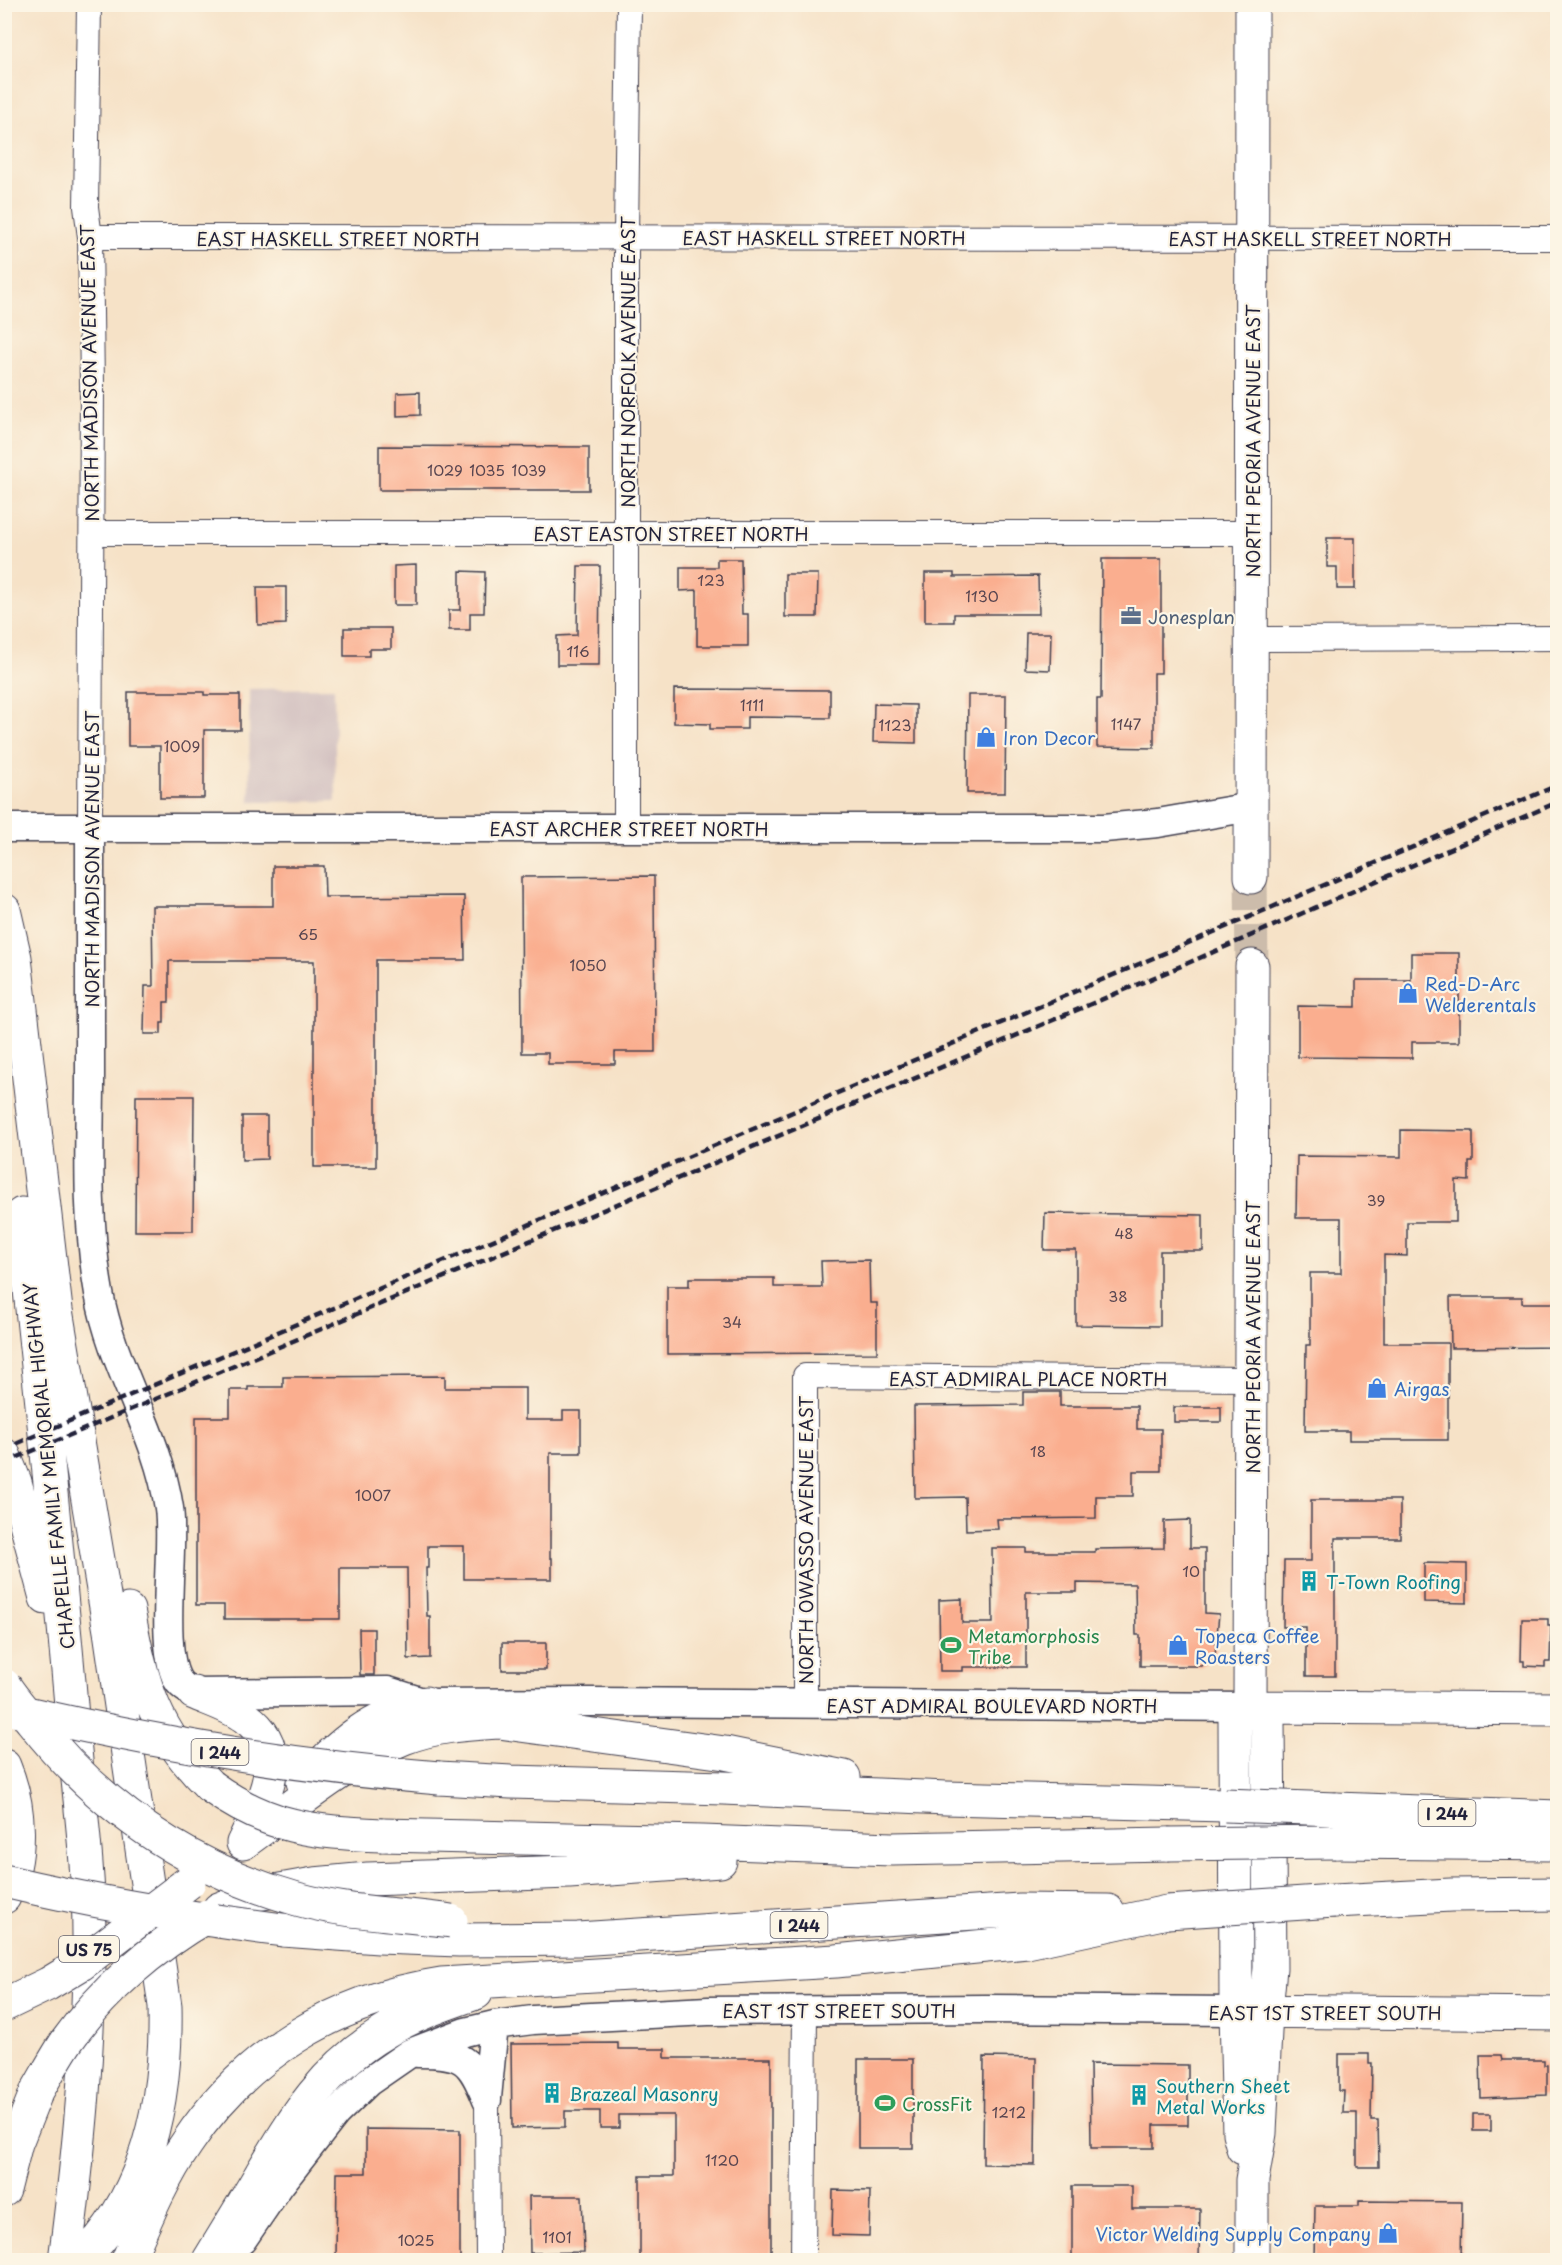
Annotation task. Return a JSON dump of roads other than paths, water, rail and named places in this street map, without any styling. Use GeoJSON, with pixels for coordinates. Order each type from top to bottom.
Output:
{"type":"FeatureCollection","features":[{"type":"Feature","properties":{"kind":"main road","name":"NORTH PEORIA AVENUE EAST"},"geometry":{"type":"LineString","coordinates":[[1251,877],[1252,4]]}},
{"type":"Feature","properties":{"kind":"main road"},"geometry":{"type":"LineString","coordinates":[[4,910],[15,958],[56,1310],[110,1631],[165,2006],[165,2062],[161,2095],[142,2166],[113,2222],[81,2260]]}},
{"type":"Feature","properties":{"kind":"main road","name":"NORTH PEORIA AVENUE EAST"},"geometry":{"type":"LineString","coordinates":[[1250,1707],[1252,966]]}},
{"type":"Feature","properties":{"kind":"main road","name":"CHAPELLE FAMILY MEMORIAL HIGHWAY"},"geometry":{"type":"LineString","coordinates":[[4,1036],[69,1681]]}},
{"type":"Feature","properties":{"kind":"main road"},"geometry":{"type":"LineString","coordinates":[[56,1310],[98,1459],[144,1686],[158,1718],[187,1762],[210,1786],[247,1810],[279,1823],[321,1832],[892,1849]]}},
{"type":"Feature","properties":{"kind":"main road"},"geometry":{"type":"LineString","coordinates":[[4,1455],[15,1482],[69,1681]]}},
{"type":"Feature","properties":{"kind":"main road","name":"US 75"},"geometry":{"type":"LineString","coordinates":[[65,2260],[81,2128],[88,2022],[89,1933],[86,1871],[69,1681]]}},
{"type":"Feature","properties":{"kind":"main road"},"geometry":{"type":"LineString","coordinates":[[4,1685],[42,1734],[89,1786],[145,1829],[217,1870],[298,1899],[370,1912],[579,1939]]}},
{"type":"Feature","properties":{"kind":"main road"},"geometry":{"type":"LineString","coordinates":[[194,1693],[243,1715],[262,1734],[268,1746],[270,1779],[243,1843]]}},
{"type":"Feature","properties":{"kind":"main road"},"geometry":{"type":"LineString","coordinates":[[243,1843],[340,1744],[370,1723],[400,1709],[426,1703]]}},
{"type":"Feature","properties":{"kind":"main road"},"geometry":{"type":"LineString","coordinates":[[1250,1707],[1235,1720],[1251,2011],[1239,2133],[1252,2180],[1252,2260]]}},
{"type":"Feature","properties":{"kind":"main road","name":"EAST ADMIRAL BOULEVARD NORTH"},"geometry":{"type":"LineString","coordinates":[[1250,1707],[1557,1709]]}},
{"type":"Feature","properties":{"kind":"main road","name":"I 244"},"geometry":{"type":"LineString","coordinates":[[4,1708],[105,1731],[264,1759],[439,1778],[946,1798],[1557,1817]]}},
{"type":"Feature","properties":{"kind":"main road"},"geometry":{"type":"LineString","coordinates":[[4,2005],[48,1984],[81,1964],[189,1882],[316,1790],[376,1750],[406,1737],[439,1728],[499,1722],[725,1753],[946,1798]]}},
{"type":"Feature","properties":{"kind":"main road"},"geometry":{"type":"LineString","coordinates":[[4,1766],[15,1799],[17,1819],[16,1857],[4,1897]]}},
{"type":"Feature","properties":{"kind":"main road"},"geometry":{"type":"LineString","coordinates":[[4,2190],[16,2143],[36,2093],[67,2041],[106,1994],[172,1936],[219,1909],[257,1894],[347,1881],[569,1872],[892,1849],[1335,1842],[1557,1844]]}},
{"type":"Feature","properties":{"kind":"main road","name":"I 244"},"geometry":{"type":"LineString","coordinates":[[4,1881],[78,1899],[170,1915],[283,1930],[459,1940],[579,1939],[1020,1910],[1167,1912],[1451,1895],[1557,1894]]}},
{"type":"Feature","properties":{"kind":"main road"},"geometry":{"type":"LineString","coordinates":[[128,2260],[167,2175],[186,2143],[212,2108],[236,2082],[262,2059],[290,2040],[344,2010],[405,1989],[441,1984],[836,1961],[1027,1942],[1167,1912]]}},
{"type":"Feature","properties":{"kind":"main road"},"geometry":{"type":"LineString","coordinates":[[208,2260],[301,2108],[323,2082],[352,2054],[382,2033],[418,2014],[517,1980]]}},
{"type":"Feature","properties":{"kind":"main road","name":"EAST 1ST STREET SOUTH"},"geometry":{"type":"LineString","coordinates":[[1251,2011],[1557,2014]]}},
{"type":"Feature","properties":{"kind":"street","name":"NORTH MADISON AVENUE EAST"},"geometry":{"type":"LineString","coordinates":[[89,4],[86,207],[90,237],[92,533],[89,1219],[99,1295],[119,1364],[160,1469],[170,1509],[169,1640],[171,1662],[180,1683],[194,1693]]}},
{"type":"Feature","properties":{"kind":"street","name":"NORTH NORFOLK AVENUE EAST"},"geometry":{"type":"LineString","coordinates":[[626,828],[628,4]]}},
{"type":"Feature","properties":{"kind":"street","name":"EAST HASKELL STREET NORTH"},"geometry":{"type":"LineString","coordinates":[[90,237],[1557,238]]}},
{"type":"Feature","properties":{"kind":"street","name":"EAST EASTON STREET NORTH"},"geometry":{"type":"LineString","coordinates":[[92,533],[1251,533]]}},
{"type":"Feature","properties":{"kind":"street"},"geometry":{"type":"LineString","coordinates":[[1251,639],[1557,638]]}},
{"type":"Feature","properties":{"kind":"street","name":"EAST ARCHER STREET NORTH"},"geometry":{"type":"LineString","coordinates":[[4,828],[1104,828],[1158,823],[1251,807]]}},
{"type":"Feature","properties":{"kind":"street","name":"EAST ADMIRAL PLACE NORTH"},"geometry":{"type":"LineString","coordinates":[[805,1376],[1252,1379]]}},
{"type":"Feature","properties":{"kind":"street","name":"NORTH OWASSO AVENUE EAST"},"geometry":{"type":"LineString","coordinates":[[805,1376],[805,1703]]}},
{"type":"Feature","properties":{"kind":"street","name":"EAST ADMIRAL BOULEVARD NORTH"},"geometry":{"type":"LineString","coordinates":[[194,1693],[388,1691],[426,1703],[805,1703],[1250,1707]]}},
{"type":"Feature","properties":{"kind":"street","name":"EAST 1ST STREET SOUTH"},"geometry":{"type":"LineString","coordinates":[[219,2260],[242,2240],[279,2186],[336,2113],[368,2082],[410,2054],[465,2032],[494,2025],[534,2020],[708,2011],[998,2009],[1251,2011]]}},
{"type":"Feature","properties":{"kind":"street"},"geometry":{"type":"LineString","coordinates":[[803,2260],[805,2011]]}},
{"type":"Feature","properties":{"kind":"street"},"geometry":{"type":"LineString","coordinates":[[488,2260],[487,2100],[494,2025]]}},
{"type":"Feature","properties":{"kind":"street"},"geometry":{"type":"LineString","coordinates":[[410,2054],[445,2053],[456,2056],[472,2068],[487,2100]]}},
{"type":"Feature","properties":{"kind":"tunnel"},"geometry":{"type":"LineString","coordinates":[[1251,877],[1252,966]]}},
{"type":"Feature","properties":{"kind":"railway"},"geometry":{"type":"LineString","coordinates":[[4,1449],[1558,785]]}},
{"type":"Feature","properties":{"kind":"railway"},"geometry":{"type":"LineString","coordinates":[[4,1463],[1188,963],[1558,802]]}},
{"type":"Feature","properties":{"kind":"place","name":"Jonesplan"},"geometry":{"type":"Point","coordinates":[1131,616]}},
{"type":"Feature","properties":{"kind":"place","name":"Iron Decor"},"geometry":{"type":"Point","coordinates":[986,737]}},
{"type":"Feature","properties":{"kind":"place","name":"Red-D-Arc Welderentals"},"geometry":{"type":"Point","coordinates":[1408,993]}},
{"type":"Feature","properties":{"kind":"place","name":"Airgas"},"geometry":{"type":"Point","coordinates":[1377,1388]}},
{"type":"Feature","properties":{"kind":"place","name":"T-Town Roofing"},"geometry":{"type":"Point","coordinates":[1309,1581]}},
{"type":"Feature","properties":{"kind":"place","name":"Metamorphosis Tribe"},"geometry":{"type":"Point","coordinates":[951,1645]}},
{"type":"Feature","properties":{"kind":"place","name":"Topeca Coffee Roasters"},"geometry":{"type":"Point","coordinates":[1178,1645]}},
{"type":"Feature","properties":{"kind":"place","name":"Brazeal Masonry"},"geometry":{"type":"Point","coordinates":[552,2093]}},
{"type":"Feature","properties":{"kind":"place","name":"Southern Sheet Metal Works"},"geometry":{"type":"Point","coordinates":[1139,2095]}},
{"type":"Feature","properties":{"kind":"place","name":"CrossFit"},"geometry":{"type":"Point","coordinates":[885,2103]}},
{"type":"Feature","properties":{"kind":"place","name":"Victor Welding Supply Company"},"geometry":{"type":"Point","coordinates":[1388,2233]}}]}
